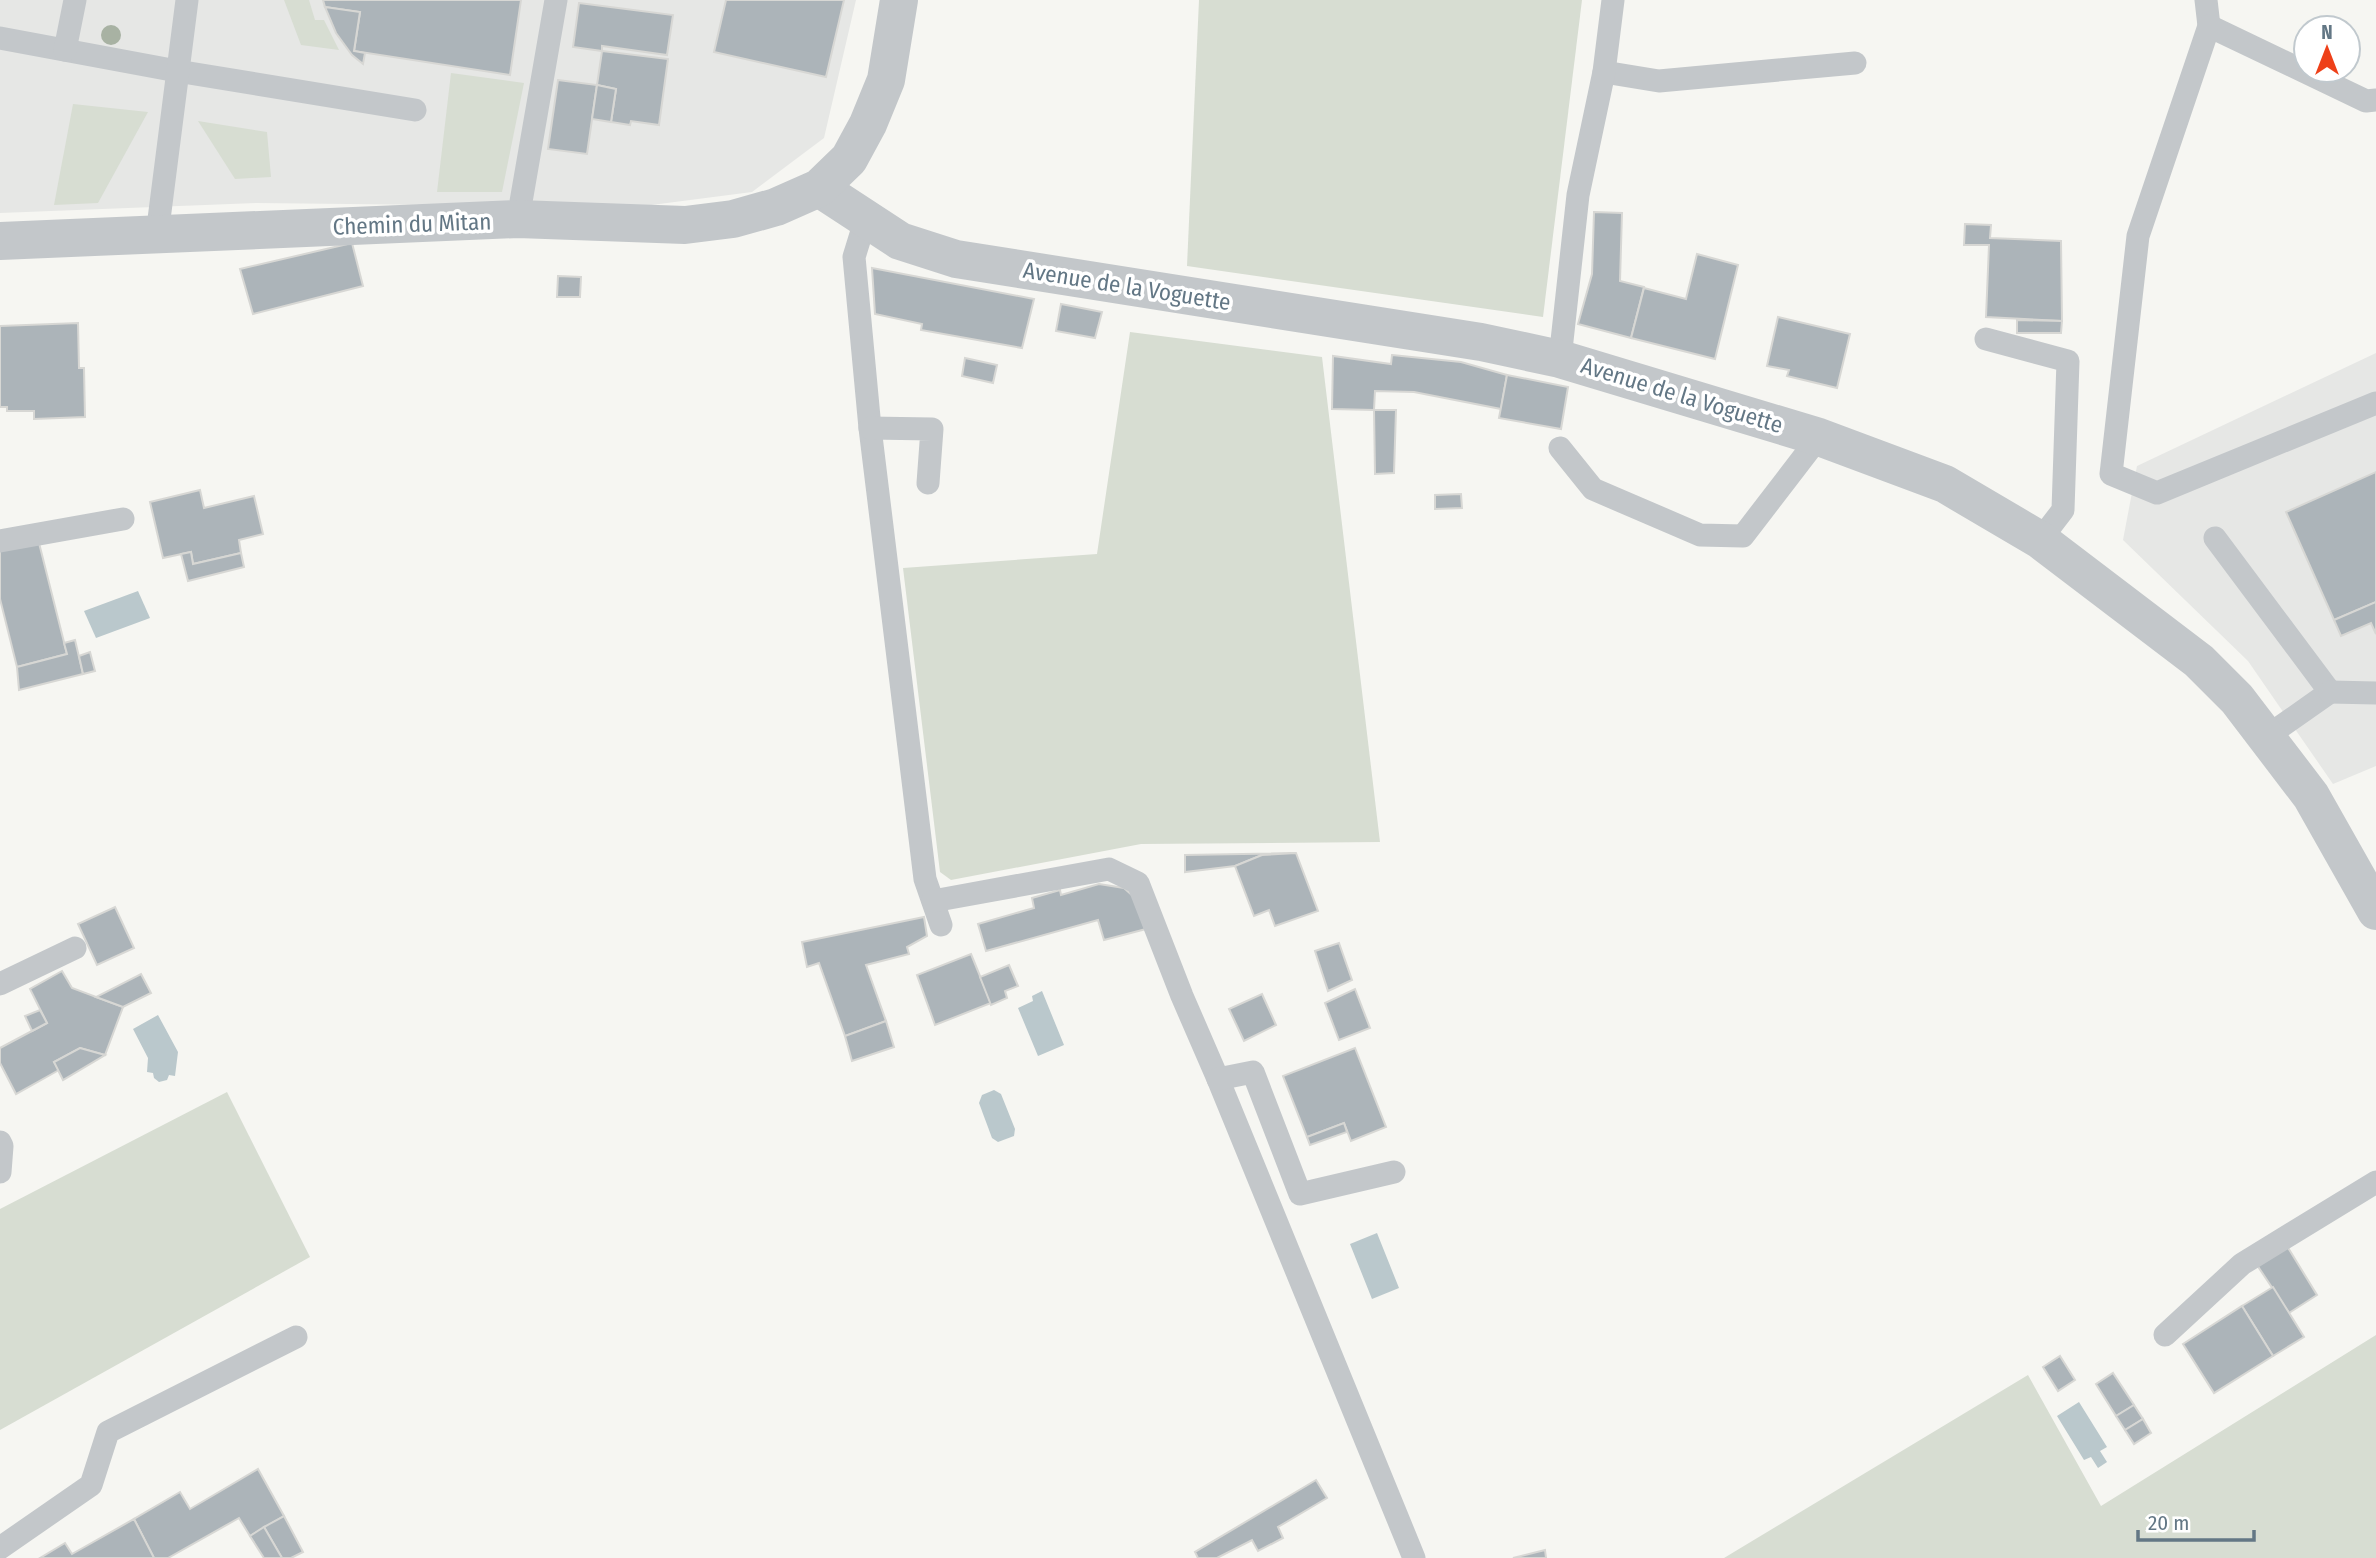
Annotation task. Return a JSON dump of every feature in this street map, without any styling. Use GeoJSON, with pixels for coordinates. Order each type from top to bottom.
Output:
{"type":"FeatureCollection","features":[{"type":"Feature","properties":{"kind":"street"},"geometry":{"type":"LineString","coordinates":[[819,188],[849,159],[868,124],[886,80],[899,0]]}},
{"type":"Feature","properties":{"kind":"street","name":"Chemin du Mitan"},"geometry":{"type":"LineString","coordinates":[[0,241],[519,219],[685,225],[733,219],[776,206],[819,188]]}},
{"type":"Feature","properties":{"kind":"street","name":"Avenue de la Voguette"},"geometry":{"type":"LineString","coordinates":[[819,188],[901,241],[956,259],[1481,342],[1560,359],[1819,437],[1945,484],[2040,540],[2200,661],[2237,699],[2311,796],[2376,911]]}},
{"type":"Feature","properties":{"kind":"lane"},"geometry":{"type":"LineString","coordinates":[[65,50],[75,0]]}},
{"type":"Feature","properties":{"kind":"lane"},"geometry":{"type":"LineString","coordinates":[[157,235],[187,0]]}},
{"type":"Feature","properties":{"kind":"lane"},"geometry":{"type":"LineString","coordinates":[[519,219],[556,0]]}},
{"type":"Feature","properties":{"kind":"lane"},"geometry":{"type":"LineString","coordinates":[[1560,359],[1578,195],[1604,72],[1613,0]]}},
{"type":"Feature","properties":{"kind":"lane"},"geometry":{"type":"LineString","coordinates":[[2206,0],[2209,26],[2138,236],[2111,474],[2157,493],[2376,402]]}},
{"type":"Feature","properties":{"kind":"lane"},"geometry":{"type":"LineString","coordinates":[[2209,26],[2365,101],[2376,100]]}},
{"type":"Feature","properties":{"kind":"lane"},"geometry":{"type":"LineString","coordinates":[[0,38],[177,71],[415,110]]}},
{"type":"Feature","properties":{"kind":"lane"},"geometry":{"type":"LineString","coordinates":[[1604,72],[1659,81],[1855,63]]}},
{"type":"Feature","properties":{"kind":"lane"},"geometry":{"type":"LineString","coordinates":[[866,218],[854,257],[870,428],[925,878],[941,925]]}},
{"type":"Feature","properties":{"kind":"lane"},"geometry":{"type":"LineString","coordinates":[[1986,339],[2068,361],[2063,510],[2040,540]]}},
{"type":"Feature","properties":{"kind":"lane"},"geometry":{"type":"LineString","coordinates":[[870,428],[932,429],[928,483]]}},
{"type":"Feature","properties":{"kind":"lane"},"geometry":{"type":"LineString","coordinates":[[1560,448],[1593,489],[1700,535],[1743,536],[1819,437]]}},
{"type":"Feature","properties":{"kind":"lane"},"geometry":{"type":"LineString","coordinates":[[0,541],[123,519]]}},
{"type":"Feature","properties":{"kind":"lane"},"geometry":{"type":"LineString","coordinates":[[2215,538],[2330,692]]}},
{"type":"Feature","properties":{"kind":"lane"},"geometry":{"type":"LineString","coordinates":[[2266,737],[2330,692],[2376,693]]}},
{"type":"Feature","properties":{"kind":"lane"},"geometry":{"type":"LineString","coordinates":[[933,901],[1109,869],[1138,883],[1414,1558]]}},
{"type":"Feature","properties":{"kind":"lane"},"geometry":{"type":"LineString","coordinates":[[0,984],[75,948]]}},
{"type":"Feature","properties":{"kind":"lane"},"geometry":{"type":"LineString","coordinates":[[1218,1079],[1253,1072],[1300,1194],[1394,1172]]}},
{"type":"Feature","properties":{"kind":"lane"},"geometry":{"type":"LineString","coordinates":[[0,1142],[0,1172]]}},
{"type":"Feature","properties":{"kind":"lane"},"geometry":{"type":"LineString","coordinates":[[2165,1335],[2242,1264],[2376,1182]]}},
{"type":"Feature","properties":{"kind":"lane"},"geometry":{"type":"LineString","coordinates":[[0,1548],[91,1485],[108,1432],[296,1337]]}},
{"type":"Feature","properties":{"kind":"shaded area"},"geometry":{"type":"Polygon","coordinates":[[[0,0],[856,0],[824,138],[752,192],[636,207],[256,203],[0,213],[0,0]]]}},
{"type":"Feature","properties":{"kind":"shaded area"},"geometry":{"type":"Polygon","coordinates":[[[284,0],[309,0],[315,20],[324,20],[339,50],[301,45],[284,0]]]}},
{"type":"Feature","properties":{"kind":"shaded area"},"geometry":{"type":"Polygon","coordinates":[[[1199,0],[1582,0],[1543,317],[1187,266],[1199,0]]]}},
{"type":"Feature","properties":{"kind":"shaded area"},"geometry":{"type":"Polygon","coordinates":[[[451,73],[524,83],[502,192],[437,192],[451,73]]]}},
{"type":"Feature","properties":{"kind":"shaded area"},"geometry":{"type":"Polygon","coordinates":[[[73,104],[148,112],[98,203],[54,205],[73,104]]]}},
{"type":"Feature","properties":{"kind":"shaded area"},"geometry":{"type":"Polygon","coordinates":[[[198,121],[267,132],[271,177],[235,179],[198,121]]]}},
{"type":"Feature","properties":{"kind":"shaded area"},"geometry":{"type":"Polygon","coordinates":[[[1130,332],[1322,357],[1380,842],[1141,844],[951,880],[940,872],[903,568],[1097,554],[1130,332]]]}},
{"type":"Feature","properties":{"kind":"shaded area"},"geometry":{"type":"Polygon","coordinates":[[[2376,353],[2376,766],[2333,784],[2248,661],[2123,540],[2137,466],[2376,353]]]}},
{"type":"Feature","properties":{"kind":"shaded area"},"geometry":{"type":"Polygon","coordinates":[[[138,591],[150,618],[96,638],[84,611],[138,591]]]}},
{"type":"Feature","properties":{"kind":"shaded area"},"geometry":{"type":"Polygon","coordinates":[[[1042,991],[1064,1045],[1038,1056],[1018,1008],[1033,1001],[1032,996],[1042,991]]]}},
{"type":"Feature","properties":{"kind":"shaded area"},"geometry":{"type":"Polygon","coordinates":[[[158,1015],[178,1052],[175,1076],[169,1075],[167,1080],[159,1082],[153,1073],[147,1072],[148,1058],[133,1029],[158,1015]]]}},
{"type":"Feature","properties":{"kind":"shaded area"},"geometry":{"type":"Polygon","coordinates":[[[994,1090],[1001,1094],[1015,1129],[1014,1136],[998,1142],[992,1138],[979,1103],[982,1095],[994,1090]]]}},
{"type":"Feature","properties":{"kind":"shaded area"},"geometry":{"type":"Polygon","coordinates":[[[227,1092],[310,1257],[0,1430],[0,1209],[227,1092]]]}},
{"type":"Feature","properties":{"kind":"shaded area"},"geometry":{"type":"Polygon","coordinates":[[[1377,1233],[1399,1288],[1372,1299],[1350,1244],[1377,1233]]]}},
{"type":"Feature","properties":{"kind":"shaded area"},"geometry":{"type":"Polygon","coordinates":[[[2376,1335],[2376,1558],[1724,1558],[2028,1375],[2101,1506],[2376,1335]]]}},
{"type":"Feature","properties":{"kind":"shaded area"},"geometry":{"type":"Polygon","coordinates":[[[2079,1402],[2107,1447],[2100,1451],[2107,1462],[2098,1468],[2091,1457],[2084,1460],[2057,1416],[2079,1402]]]}},
{"type":"Feature","properties":{"kind":"building"},"geometry":{"type":"Polygon","coordinates":[[[323,0],[521,0],[510,75],[354,51],[360,12],[325,7],[323,0]]]}},
{"type":"Feature","properties":{"kind":"building"},"geometry":{"type":"Polygon","coordinates":[[[726,0],[844,0],[826,77],[714,52],[726,0]]]}},
{"type":"Feature","properties":{"kind":"building"},"geometry":{"type":"Polygon","coordinates":[[[579,3],[673,15],[667,55],[602,46],[602,51],[573,47],[579,3]]]}},
{"type":"Feature","properties":{"kind":"building"},"geometry":{"type":"Polygon","coordinates":[[[325,7],[360,12],[354,51],[365,53],[363,64],[352,55],[336,33],[325,7]]]}},
{"type":"Feature","properties":{"kind":"building"},"geometry":{"type":"Polygon","coordinates":[[[602,51],[668,59],[659,125],[631,121],[630,125],[611,122],[616,89],[597,85],[602,51]]]}},
{"type":"Feature","properties":{"kind":"building"},"geometry":{"type":"Polygon","coordinates":[[[558,80],[597,85],[587,154],[548,149],[558,80]]]}},
{"type":"Feature","properties":{"kind":"building"},"geometry":{"type":"Polygon","coordinates":[[[597,85],[616,89],[611,122],[592,119],[597,85]]]}},
{"type":"Feature","properties":{"kind":"building"},"geometry":{"type":"Polygon","coordinates":[[[1594,212],[1622,213],[1620,281],[1644,287],[1631,338],[1578,324],[1592,274],[1594,212]]]}},
{"type":"Feature","properties":{"kind":"building"},"geometry":{"type":"Polygon","coordinates":[[[1965,224],[1991,225],[1990,238],[2061,241],[2062,321],[1986,317],[1989,245],[1964,245],[1965,224]]]}},
{"type":"Feature","properties":{"kind":"building"},"geometry":{"type":"Polygon","coordinates":[[[352,243],[363,286],[253,314],[240,269],[352,243]]]}},
{"type":"Feature","properties":{"kind":"building"},"geometry":{"type":"Polygon","coordinates":[[[1697,254],[1738,265],[1715,359],[1631,338],[1644,288],[1686,299],[1697,254]]]}},
{"type":"Feature","properties":{"kind":"building"},"geometry":{"type":"Polygon","coordinates":[[[872,268],[1034,299],[1022,348],[921,330],[922,324],[875,314],[872,268]]]}},
{"type":"Feature","properties":{"kind":"building"},"geometry":{"type":"Polygon","coordinates":[[[558,276],[581,277],[580,297],[557,297],[558,276]]]}},
{"type":"Feature","properties":{"kind":"building"},"geometry":{"type":"Polygon","coordinates":[[[1061,304],[1102,312],[1095,338],[1056,331],[1061,304]]]}},
{"type":"Feature","properties":{"kind":"building"},"geometry":{"type":"Polygon","coordinates":[[[1778,317],[1850,334],[1837,388],[1787,376],[1789,370],[1767,366],[1778,317]]]}},
{"type":"Feature","properties":{"kind":"building"},"geometry":{"type":"Polygon","coordinates":[[[2017,320],[2062,321],[2061,333],[2017,333],[2017,320]]]}},
{"type":"Feature","properties":{"kind":"building"},"geometry":{"type":"Polygon","coordinates":[[[78,323],[79,368],[84,368],[85,417],[34,419],[34,411],[7,411],[7,407],[0,407],[0,326],[78,323]]]}},
{"type":"Feature","properties":{"kind":"building"},"geometry":{"type":"Polygon","coordinates":[[[1392,355],[1461,362],[1507,375],[1501,409],[1414,392],[1375,391],[1374,410],[1332,409],[1333,356],[1391,364],[1392,355]]]}},
{"type":"Feature","properties":{"kind":"building"},"geometry":{"type":"Polygon","coordinates":[[[965,358],[997,365],[993,383],[962,376],[965,358]]]}},
{"type":"Feature","properties":{"kind":"building"},"geometry":{"type":"Polygon","coordinates":[[[1507,375],[1568,387],[1561,429],[1499,418],[1507,375]]]}},
{"type":"Feature","properties":{"kind":"building"},"geometry":{"type":"Polygon","coordinates":[[[1374,410],[1396,410],[1394,473],[1375,474],[1374,410]]]}},
{"type":"Feature","properties":{"kind":"building"},"geometry":{"type":"Polygon","coordinates":[[[2376,472],[2376,602],[2334,620],[2286,512],[2376,472]]]}},
{"type":"Feature","properties":{"kind":"building"},"geometry":{"type":"Polygon","coordinates":[[[200,490],[204,508],[254,496],[263,534],[239,540],[241,553],[193,564],[191,552],[163,558],[150,502],[200,490]]]}},
{"type":"Feature","properties":{"kind":"building"},"geometry":{"type":"Polygon","coordinates":[[[1461,494],[1462,508],[1435,509],[1435,495],[1461,494]]]}},
{"type":"Feature","properties":{"kind":"building"},"geometry":{"type":"Polygon","coordinates":[[[38,539],[67,654],[17,667],[0,599],[0,549],[38,539]]]}},
{"type":"Feature","properties":{"kind":"building"},"geometry":{"type":"Polygon","coordinates":[[[191,552],[193,564],[241,553],[244,567],[188,581],[181,554],[191,552]]]}},
{"type":"Feature","properties":{"kind":"building"},"geometry":{"type":"Polygon","coordinates":[[[2376,602],[2376,634],[2371,623],[2341,636],[2334,620],[2376,602]]]}},
{"type":"Feature","properties":{"kind":"building"},"geometry":{"type":"Polygon","coordinates":[[[75,640],[83,674],[19,690],[17,667],[67,654],[64,643],[75,640]]]}},
{"type":"Feature","properties":{"kind":"building"},"geometry":{"type":"Polygon","coordinates":[[[90,652],[95,671],[83,674],[79,656],[90,652]]]}},
{"type":"Feature","properties":{"kind":"building"},"geometry":{"type":"Polygon","coordinates":[[[1296,853],[1262,855],[1235,866],[1185,872],[1185,855],[1296,853]]]}},
{"type":"Feature","properties":{"kind":"building"},"geometry":{"type":"Polygon","coordinates":[[[1296,853],[1318,911],[1275,926],[1269,910],[1254,916],[1235,866],[1262,855],[1296,853]]]}},
{"type":"Feature","properties":{"kind":"building"},"geometry":{"type":"Polygon","coordinates":[[[1099,884],[1124,888],[1134,897],[1146,929],[1104,940],[1098,920],[986,951],[978,924],[1034,908],[1032,898],[1060,890],[1061,895],[1099,884]]]}},
{"type":"Feature","properties":{"kind":"building"},"geometry":{"type":"Polygon","coordinates":[[[115,907],[134,948],[97,965],[78,924],[115,907]]]}},
{"type":"Feature","properties":{"kind":"building"},"geometry":{"type":"Polygon","coordinates":[[[924,917],[927,936],[907,947],[909,954],[866,965],[886,1021],[845,1036],[819,963],[807,967],[802,942],[924,917]]]}},
{"type":"Feature","properties":{"kind":"building"},"geometry":{"type":"Polygon","coordinates":[[[1339,943],[1352,980],[1328,991],[1315,951],[1339,943]]]}},
{"type":"Feature","properties":{"kind":"building"},"geometry":{"type":"Polygon","coordinates":[[[971,954],[991,1003],[935,1025],[917,975],[971,954]]]}},
{"type":"Feature","properties":{"kind":"building"},"geometry":{"type":"Polygon","coordinates":[[[1009,965],[1018,986],[1005,991],[1007,998],[991,1005],[980,977],[1009,965]]]}},
{"type":"Feature","properties":{"kind":"building"},"geometry":{"type":"Polygon","coordinates":[[[62,971],[72,988],[123,1007],[105,1055],[80,1048],[54,1062],[59,1070],[16,1094],[0,1063],[0,1048],[47,1023],[30,989],[62,971]]]}},
{"type":"Feature","properties":{"kind":"building"},"geometry":{"type":"Polygon","coordinates":[[[141,974],[151,993],[123,1007],[96,997],[141,974]]]}},
{"type":"Feature","properties":{"kind":"building"},"geometry":{"type":"Polygon","coordinates":[[[1355,989],[1370,1028],[1339,1040],[1325,1003],[1355,989]]]}},
{"type":"Feature","properties":{"kind":"building"},"geometry":{"type":"Polygon","coordinates":[[[1262,994],[1276,1025],[1244,1041],[1229,1009],[1262,994]]]}},
{"type":"Feature","properties":{"kind":"building"},"geometry":{"type":"Polygon","coordinates":[[[40,1010],[47,1023],[32,1031],[25,1016],[40,1010]]]}},
{"type":"Feature","properties":{"kind":"building"},"geometry":{"type":"Polygon","coordinates":[[[886,1021],[894,1047],[852,1061],[845,1036],[886,1021]]]}},
{"type":"Feature","properties":{"kind":"building"},"geometry":{"type":"Polygon","coordinates":[[[80,1048],[105,1055],[63,1080],[54,1062],[80,1048]]]}},
{"type":"Feature","properties":{"kind":"building"},"geometry":{"type":"Polygon","coordinates":[[[1355,1048],[1386,1127],[1351,1141],[1344,1123],[1307,1137],[1283,1076],[1355,1048]]]}},
{"type":"Feature","properties":{"kind":"building"},"geometry":{"type":"Polygon","coordinates":[[[1344,1123],[1347,1132],[1310,1145],[1307,1137],[1344,1123]]]}},
{"type":"Feature","properties":{"kind":"building"},"geometry":{"type":"Polygon","coordinates":[[[2287,1246],[2317,1295],[2289,1313],[2257,1265],[2287,1246]]]}},
{"type":"Feature","properties":{"kind":"building"},"geometry":{"type":"Polygon","coordinates":[[[2273,1287],[2304,1337],[2273,1356],[2242,1306],[2273,1287]]]}},
{"type":"Feature","properties":{"kind":"building"},"geometry":{"type":"Polygon","coordinates":[[[2242,1306],[2273,1356],[2214,1393],[2183,1344],[2242,1306]]]}},
{"type":"Feature","properties":{"kind":"building"},"geometry":{"type":"Polygon","coordinates":[[[2060,1356],[2075,1380],[2058,1391],[2043,1367],[2060,1356]]]}},
{"type":"Feature","properties":{"kind":"building"},"geometry":{"type":"Polygon","coordinates":[[[2113,1373],[2134,1405],[2116,1416],[2096,1384],[2113,1373]]]}},
{"type":"Feature","properties":{"kind":"building"},"geometry":{"type":"Polygon","coordinates":[[[2134,1405],[2143,1419],[2125,1430],[2116,1416],[2134,1405]]]}},
{"type":"Feature","properties":{"kind":"building"},"geometry":{"type":"Polygon","coordinates":[[[2143,1419],[2151,1433],[2134,1444],[2125,1430],[2143,1419]]]}},
{"type":"Feature","properties":{"kind":"building"},"geometry":{"type":"Polygon","coordinates":[[[258,1469],[284,1516],[250,1536],[239,1518],[168,1558],[154,1558],[134,1519],[180,1492],[190,1509],[258,1469]]]}},
{"type":"Feature","properties":{"kind":"building"},"geometry":{"type":"Polygon","coordinates":[[[1316,1480],[1327,1498],[1278,1527],[1283,1538],[1258,1551],[1252,1540],[1217,1558],[1198,1558],[1195,1552],[1316,1480]]]}},
{"type":"Feature","properties":{"kind":"building"},"geometry":{"type":"Polygon","coordinates":[[[284,1516],[303,1552],[291,1558],[282,1558],[264,1527],[284,1516]]]}},
{"type":"Feature","properties":{"kind":"building"},"geometry":{"type":"Polygon","coordinates":[[[134,1519],[154,1558],[40,1558],[65,1543],[72,1554],[134,1519]]]}},
{"type":"Feature","properties":{"kind":"building"},"geometry":{"type":"Polygon","coordinates":[[[264,1527],[282,1558],[264,1558],[250,1536],[264,1527]]]}},
{"type":"Feature","properties":{"kind":"building"},"geometry":{"type":"Polygon","coordinates":[[[1545,1550],[1546,1558],[1513,1558],[1545,1550]]]}}]}
